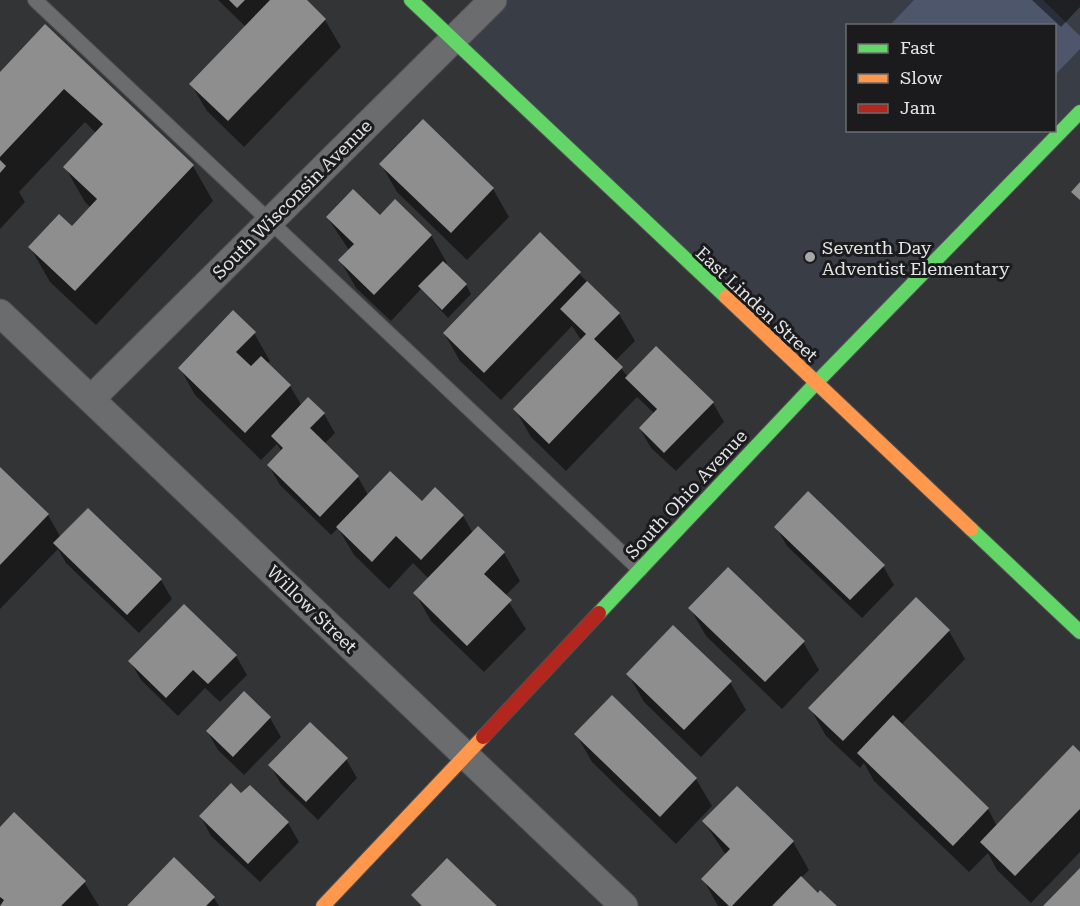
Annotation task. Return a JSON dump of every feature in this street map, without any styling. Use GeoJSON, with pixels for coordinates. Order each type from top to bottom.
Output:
{"type":"FeatureCollection","features":[{"type":"Feature","properties":{"kind":"street","name":"East Linden Street"},"geometry":{"type":"LineString","coordinates":[[411,0],[1080,632]]}},
{"type":"Feature","properties":{"kind":"street","name":"South Wisconsin Avenue"},"geometry":{"type":"LineString","coordinates":[[92,399],[493,0]]}},
{"type":"Feature","properties":{"kind":"street","name":"South Ohio Avenue"},"geometry":{"type":"LineString","coordinates":[[323,906],[815,384],[1080,112]]}},
{"type":"Feature","properties":{"kind":"street","name":"Willow Street"},"geometry":{"type":"LineString","coordinates":[[0,313],[624,906]]}},
{"type":"Feature","properties":{"kind":"lane"},"geometry":{"type":"LineString","coordinates":[[35,0],[640,570]]}},
{"type":"Feature","properties":{"kind":"shaded area","name":"Seventh Day Adventist Elementary"},"geometry":{"type":"Polygon","coordinates":[[[493,0],[1080,0],[1080,112],[815,384],[453,40],[493,0]]]}},
{"type":"Feature","properties":{"kind":"shaded area"},"geometry":{"type":"Polygon","coordinates":[[[914,0],[1043,0],[1080,36],[1080,49],[1056,74],[1056,24],[891,24],[914,0]]]}},
{"type":"Feature","properties":{"kind":"building"},"geometry":{"type":"Polygon","coordinates":[[[229,0],[245,0],[237,8],[229,0]]]}},
{"type":"Feature","properties":{"kind":"building"},"geometry":{"type":"Polygon","coordinates":[[[270,0],[307,0],[326,19],[228,121],[189,84],[270,0]]]}},
{"type":"Feature","properties":{"kind":"building"},"geometry":{"type":"Polygon","coordinates":[[[45,24],[194,165],[75,291],[28,247],[59,214],[72,226],[97,199],[63,167],[103,124],[64,89],[0,157],[0,72],[45,24]]]}},
{"type":"Feature","properties":{"kind":"building"},"geometry":{"type":"Polygon","coordinates":[[[423,119],[494,188],[451,233],[379,164],[423,119]]]}},
{"type":"Feature","properties":{"kind":"building"},"geometry":{"type":"Polygon","coordinates":[[[0,160],[6,166],[0,173],[0,160]]]}},
{"type":"Feature","properties":{"kind":"building"},"geometry":{"type":"Polygon","coordinates":[[[1080,182],[1080,200],[1071,192],[1080,182]]]}},
{"type":"Feature","properties":{"kind":"building"},"geometry":{"type":"Polygon","coordinates":[[[353,189],[380,215],[395,199],[432,235],[374,295],[338,260],[354,244],[326,217],[353,189]]]}},
{"type":"Feature","properties":{"kind":"building"},"geometry":{"type":"Polygon","coordinates":[[[540,232],[581,272],[484,373],[443,333],[540,232]]]}},
{"type":"Feature","properties":{"kind":"building"},"geometry":{"type":"Polygon","coordinates":[[[443,261],[467,284],[442,310],[418,286],[443,261]]]}},
{"type":"Feature","properties":{"kind":"building"},"geometry":{"type":"Polygon","coordinates":[[[587,281],[620,313],[594,339],[623,367],[549,444],[513,409],[586,334],[560,309],[587,281]]]}},
{"type":"Feature","properties":{"kind":"building"},"geometry":{"type":"Polygon","coordinates":[[[233,310],[256,332],[236,352],[251,366],[261,356],[291,385],[245,433],[178,368],[233,310]]]}},
{"type":"Feature","properties":{"kind":"building"},"geometry":{"type":"Polygon","coordinates":[[[656,346],[714,402],[664,453],[639,428],[657,409],[625,378],[656,346]]]}},
{"type":"Feature","properties":{"kind":"building"},"geometry":{"type":"Polygon","coordinates":[[[308,397],[325,413],[310,428],[359,476],[320,517],[267,465],[283,448],[271,436],[308,397]]]}},
{"type":"Feature","properties":{"kind":"building"},"geometry":{"type":"Polygon","coordinates":[[[0,467],[49,514],[0,565],[0,467]]]}},
{"type":"Feature","properties":{"kind":"building"},"geometry":{"type":"Polygon","coordinates":[[[390,471],[422,501],[435,487],[464,515],[421,560],[396,536],[372,562],[336,527],[390,471]]]}},
{"type":"Feature","properties":{"kind":"building"},"geometry":{"type":"Polygon","coordinates":[[[808,491],[885,565],[850,600],[774,527],[808,491]]]}},
{"type":"Feature","properties":{"kind":"building"},"geometry":{"type":"Polygon","coordinates":[[[88,508],[162,579],[127,615],[53,543],[88,508]]]}},
{"type":"Feature","properties":{"kind":"building"},"geometry":{"type":"Polygon","coordinates":[[[478,526],[505,552],[484,574],[512,600],[467,646],[413,593],[478,526]]]}},
{"type":"Feature","properties":{"kind":"building"},"geometry":{"type":"Polygon","coordinates":[[[728,567],[805,641],[765,682],[688,608],[728,567]]]}},
{"type":"Feature","properties":{"kind":"building"},"geometry":{"type":"Polygon","coordinates":[[[916,597],[950,630],[843,741],[808,708],[916,597]]]}},
{"type":"Feature","properties":{"kind":"building"},"geometry":{"type":"Polygon","coordinates":[[[184,604],[237,655],[208,684],[193,670],[166,698],[128,661],[184,604]]]}},
{"type":"Feature","properties":{"kind":"building"},"geometry":{"type":"Polygon","coordinates":[[[673,625],[732,681],[684,730],[626,674],[673,625]]]}},
{"type":"Feature","properties":{"kind":"building"},"geometry":{"type":"Polygon","coordinates":[[[244,691],[271,717],[233,757],[206,731],[244,691]]]}},
{"type":"Feature","properties":{"kind":"building"},"geometry":{"type":"Polygon","coordinates":[[[612,695],[697,778],[660,817],[574,734],[612,695]]]}},
{"type":"Feature","properties":{"kind":"building"},"geometry":{"type":"Polygon","coordinates":[[[893,715],[989,808],[953,846],[857,753],[893,715]]]}},
{"type":"Feature","properties":{"kind":"building"},"geometry":{"type":"Polygon","coordinates":[[[310,722],[348,758],[306,802],[268,765],[310,722]]]}},
{"type":"Feature","properties":{"kind":"building"},"geometry":{"type":"Polygon","coordinates":[[[1073,745],[1080,752],[1080,809],[1015,876],[980,842],[1073,745]]]}},
{"type":"Feature","properties":{"kind":"building"},"geometry":{"type":"Polygon","coordinates":[[[231,783],[241,793],[250,785],[289,822],[248,864],[199,816],[231,783]]]}},
{"type":"Feature","properties":{"kind":"building"},"geometry":{"type":"Polygon","coordinates":[[[737,786],[794,841],[732,906],[729,906],[701,879],[730,849],[702,821],[737,786]]]}},
{"type":"Feature","properties":{"kind":"building"},"geometry":{"type":"Polygon","coordinates":[[[14,812],[86,881],[61,906],[0,906],[4,900],[0,897],[0,827],[14,812]]]}},
{"type":"Feature","properties":{"kind":"building"},"geometry":{"type":"Polygon","coordinates":[[[174,857],[215,897],[206,906],[127,906],[174,857]]]}},
{"type":"Feature","properties":{"kind":"building"},"geometry":{"type":"Polygon","coordinates":[[[447,858],[497,906],[422,906],[411,895],[447,858]]]}},
{"type":"Feature","properties":{"kind":"building"},"geometry":{"type":"Polygon","coordinates":[[[1080,868],[1080,906],[1043,906],[1080,868]]]}},
{"type":"Feature","properties":{"kind":"building"},"geometry":{"type":"Polygon","coordinates":[[[801,876],[818,893],[820,890],[837,906],[772,906],[801,876]]]}},
{"type":"Feature","properties":{"kind":"traffic: fast"},"geometry":{"type":"LineString","coordinates":[[411,0],[726,297]]}},
{"type":"Feature","properties":{"kind":"traffic: fast"},"geometry":{"type":"LineString","coordinates":[[599,613],[815,384],[1080,112]]}},
{"type":"Feature","properties":{"kind":"traffic: fast"},"geometry":{"type":"LineString","coordinates":[[971,529],[1080,632]]}},
{"type":"Feature","properties":{"kind":"traffic: slow"},"geometry":{"type":"LineString","coordinates":[[726,297],[971,529]]}},
{"type":"Feature","properties":{"kind":"traffic: slow"},"geometry":{"type":"LineString","coordinates":[[323,906],[483,737]]}},
{"type":"Feature","properties":{"kind":"traffic: jam"},"geometry":{"type":"LineString","coordinates":[[483,737],[599,613]]}},
{"type":"Feature","properties":{"kind":"place","name":"Seventh Day Adventist Elementary"},"geometry":{"type":"Point","coordinates":[810,257]}}]}
